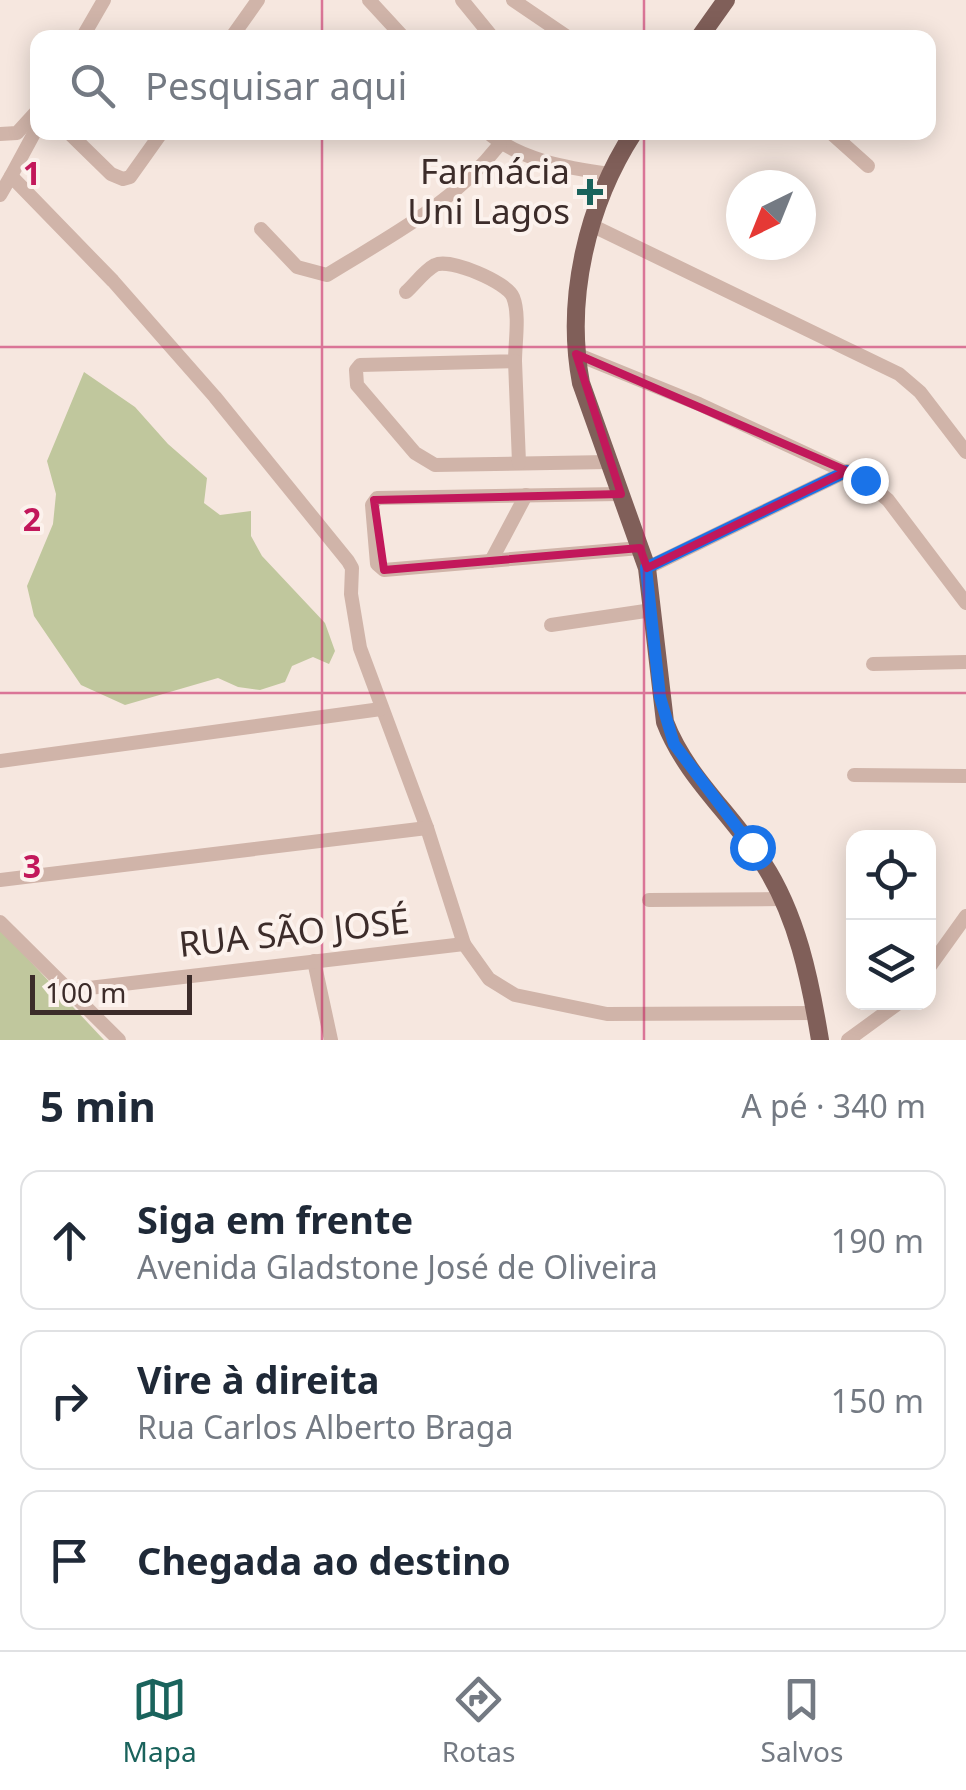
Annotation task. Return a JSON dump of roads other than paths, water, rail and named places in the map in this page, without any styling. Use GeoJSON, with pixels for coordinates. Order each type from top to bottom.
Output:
{"type":"FeatureCollection","features":[{"type":"Feature","properties":{"kind":"main road"},"geometry":{"type":"LineString","coordinates":[[711,30],[725,0]]}},
{"type":"Feature","properties":{"kind":"main road"},"geometry":{"type":"LineString","coordinates":[[629,140],[610,174],[591,225],[576,302],[576,354],[588,408],[646,568],[660,697],[674,744],[764,864],[783,900],[797,934],[820,1040]]}},
{"type":"Feature","properties":{"kind":"street"},"geometry":{"type":"LineString","coordinates":[[87,30],[104,0]]}},
{"type":"Feature","properties":{"kind":"street"},"geometry":{"type":"LineString","coordinates":[[237,30],[258,0]]}},
{"type":"Feature","properties":{"kind":"street"},"geometry":{"type":"LineString","coordinates":[[369,0],[397,30]]}},
{"type":"Feature","properties":{"kind":"street"},"geometry":{"type":"LineString","coordinates":[[462,0],[486,30]]}},
{"type":"Feature","properties":{"kind":"street"},"geometry":{"type":"LineString","coordinates":[[513,0],[557,30]]}},
{"type":"Feature","properties":{"kind":"street"},"geometry":{"type":"LineString","coordinates":[[0,134],[17,133],[30,119]]}},
{"type":"Feature","properties":{"kind":"street"},"geometry":{"type":"LineString","coordinates":[[0,195],[30,140]]}},
{"type":"Feature","properties":{"kind":"street"},"geometry":{"type":"LineString","coordinates":[[76,140],[111,174],[123,180],[130,178],[156,140]]}},
{"type":"Feature","properties":{"kind":"street"},"geometry":{"type":"LineString","coordinates":[[496,140],[527,156],[610,174]]}},
{"type":"Feature","properties":{"kind":"street"},"geometry":{"type":"LineString","coordinates":[[839,140],[868,166]]}},
{"type":"Feature","properties":{"kind":"street"},"geometry":{"type":"LineString","coordinates":[[261,229],[297,267],[328,275],[438,206],[464,186],[500,144]]}},
{"type":"Feature","properties":{"kind":"street"},"geometry":{"type":"LineString","coordinates":[[11,176],[113,281],[215,396],[339,546],[352,568],[351,594],[360,648],[381,709],[464,944],[489,979],[515,995],[586,1012],[816,1013]]}},
{"type":"Feature","properties":{"kind":"street"},"geometry":{"type":"LineString","coordinates":[[591,225],[899,374],[920,392],[966,452]]}},
{"type":"Feature","properties":{"kind":"street"},"geometry":{"type":"LineString","coordinates":[[406,292],[433,266],[442,263],[487,278],[505,288],[514,300],[519,464]]}},
{"type":"Feature","properties":{"kind":"street"},"geometry":{"type":"LineString","coordinates":[[576,354],[699,404],[865,480],[888,500],[964,596]]}},
{"type":"Feature","properties":{"kind":"street"},"geometry":{"type":"LineString","coordinates":[[516,361],[360,366],[354,377],[424,460],[435,465],[608,462]]}},
{"type":"Feature","properties":{"kind":"street"},"geometry":{"type":"LineString","coordinates":[[646,568],[847,471]]}},
{"type":"Feature","properties":{"kind":"street"},"geometry":{"type":"LineString","coordinates":[[620,494],[377,498],[372,502],[380,568],[640,548]]}},
{"type":"Feature","properties":{"kind":"street"},"geometry":{"type":"LineString","coordinates":[[491,561],[526,495]]}},
{"type":"Feature","properties":{"kind":"street"},"geometry":{"type":"LineString","coordinates":[[550,625],[652,610]]}},
{"type":"Feature","properties":{"kind":"street"},"geometry":{"type":"LineString","coordinates":[[873,664],[966,662]]}},
{"type":"Feature","properties":{"kind":"street"},"geometry":{"type":"LineString","coordinates":[[0,761],[381,709]]}},
{"type":"Feature","properties":{"kind":"street"},"geometry":{"type":"LineString","coordinates":[[854,775],[966,776]]}},
{"type":"Feature","properties":{"kind":"street"},"geometry":{"type":"LineString","coordinates":[[0,880],[426,828]]}},
{"type":"Feature","properties":{"kind":"street"},"geometry":{"type":"LineString","coordinates":[[649,900],[783,900]]}},
{"type":"Feature","properties":{"kind":"street"},"geometry":{"type":"LineString","coordinates":[[936,959],[966,916]]}},
{"type":"Feature","properties":{"kind":"street"},"geometry":{"type":"LineString","coordinates":[[0,922],[119,1040]]}},
{"type":"Feature","properties":{"kind":"street","name":"RUA SÃO JOSÉ"},"geometry":{"type":"LineString","coordinates":[[72,990],[464,944]]}},
{"type":"Feature","properties":{"kind":"street"},"geometry":{"type":"LineString","coordinates":[[314,960],[331,1040]]}},
{"type":"Feature","properties":{"kind":"street"},"geometry":{"type":"LineString","coordinates":[[848,1040],[889,1010]]}},
{"type":"Feature","properties":{"kind":"place","name":"Farmácia Uni Lagos"},"geometry":{"type":"Point","coordinates":[590,192]}}]}
